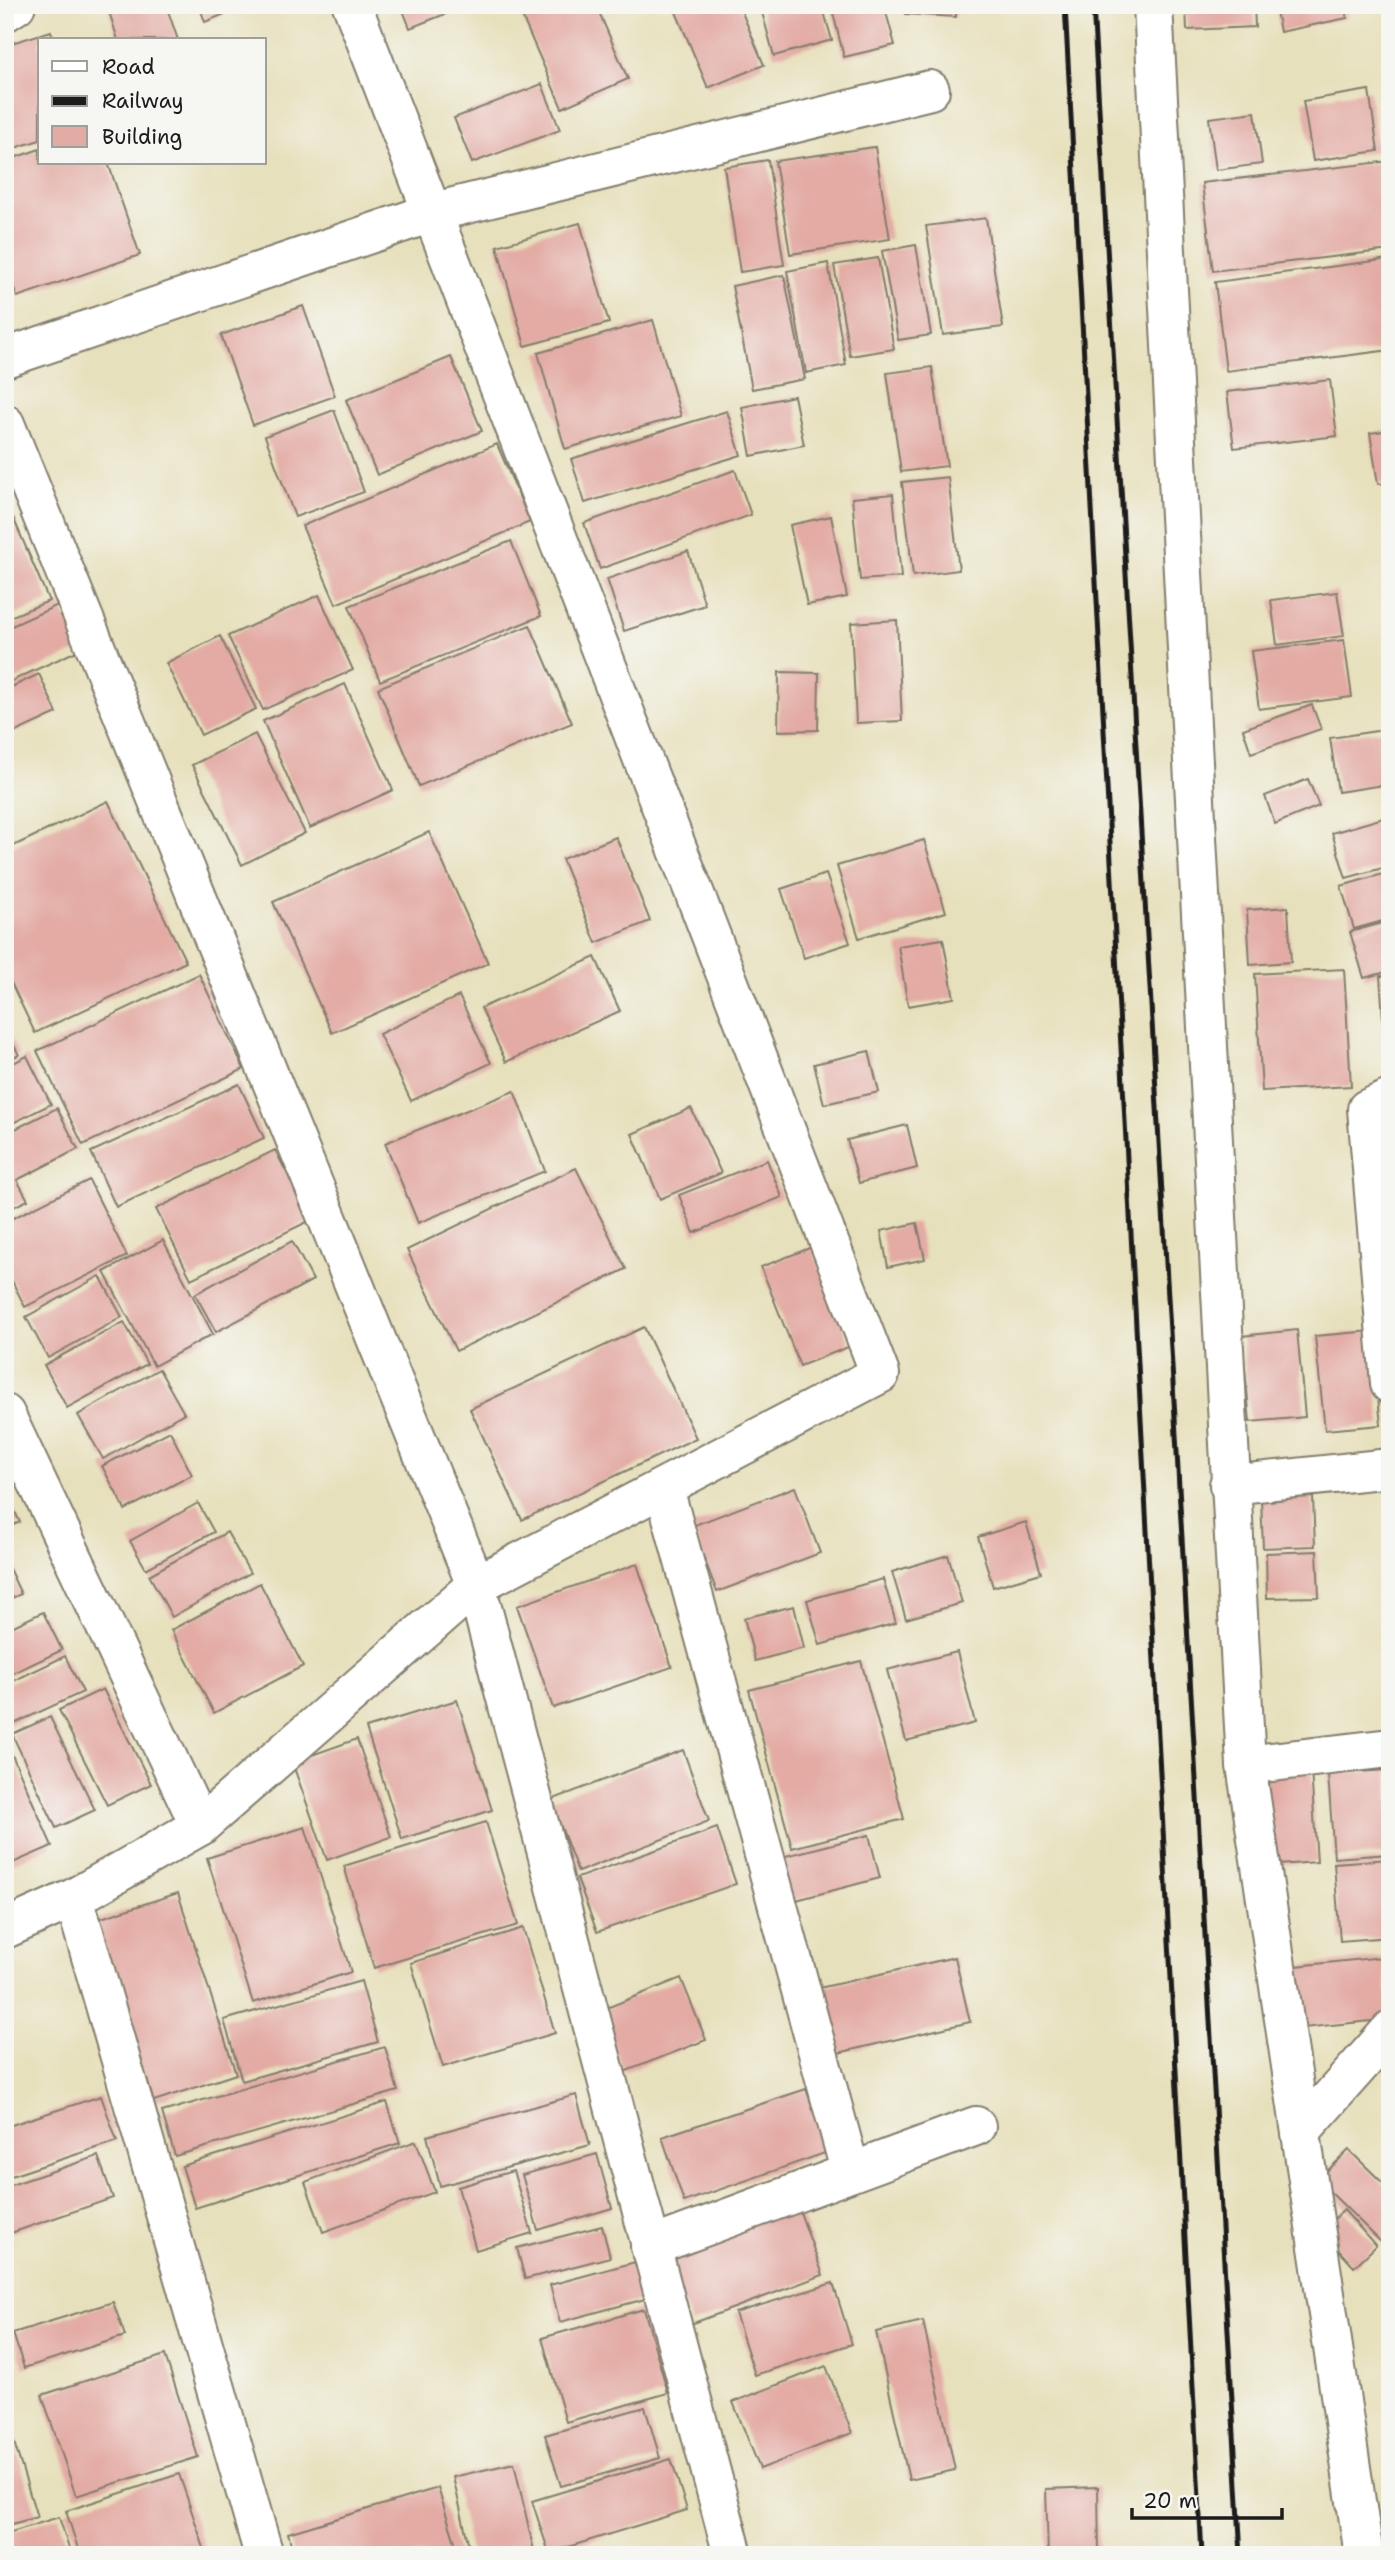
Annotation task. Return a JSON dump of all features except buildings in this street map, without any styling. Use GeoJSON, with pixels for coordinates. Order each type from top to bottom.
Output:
{"type":"FeatureCollection","features":[{"type":"Feature","properties":{"kind":"street"},"geometry":{"type":"LineString","coordinates":[[5,12],[16,5]]}},
{"type":"Feature","properties":{"kind":"street"},"geometry":{"type":"LineString","coordinates":[[5,1929],[74,1898],[200,1826],[476,1585],[880,1374],[352,5]]}},
{"type":"Feature","properties":{"kind":"street"},"geometry":{"type":"LineString","coordinates":[[1153,5],[1229,1485],[1246,1765],[1363,2555]]}},
{"type":"Feature","properties":{"kind":"street"},"geometry":{"type":"LineString","coordinates":[[5,358],[434,212],[930,90]]}},
{"type":"Feature","properties":{"kind":"street"},"geometry":{"type":"LineString","coordinates":[[5,424],[476,1585],[733,2555]]}},
{"type":"Feature","properties":{"kind":"street"},"geometry":{"type":"LineString","coordinates":[[1390,1099],[1367,1109],[1390,1384]]}},
{"type":"Feature","properties":{"kind":"street"},"geometry":{"type":"LineString","coordinates":[[5,1414],[200,1826]]}},
{"type":"Feature","properties":{"kind":"street"},"geometry":{"type":"LineString","coordinates":[[1229,1485],[1390,1468]]}},
{"type":"Feature","properties":{"kind":"street"},"geometry":{"type":"LineString","coordinates":[[664,1488],[850,2170]]}},
{"type":"Feature","properties":{"kind":"street"},"geometry":{"type":"LineString","coordinates":[[1246,1765],[1390,1748]]}},
{"type":"Feature","properties":{"kind":"street"},"geometry":{"type":"LineString","coordinates":[[74,1898],[264,2555]]}},
{"type":"Feature","properties":{"kind":"street"},"geometry":{"type":"LineString","coordinates":[[1300,2131],[1390,2031]]}},
{"type":"Feature","properties":{"kind":"street"},"geometry":{"type":"LineString","coordinates":[[650,2247],[850,2170],[976,2126]]}},
{"type":"Feature","properties":{"kind":"railway"},"geometry":{"type":"LineString","coordinates":[[1065,5],[1202,2555]]}},
{"type":"Feature","properties":{"kind":"railway"},"geometry":{"type":"LineString","coordinates":[[1093,5],[1241,2555]]}}]}
